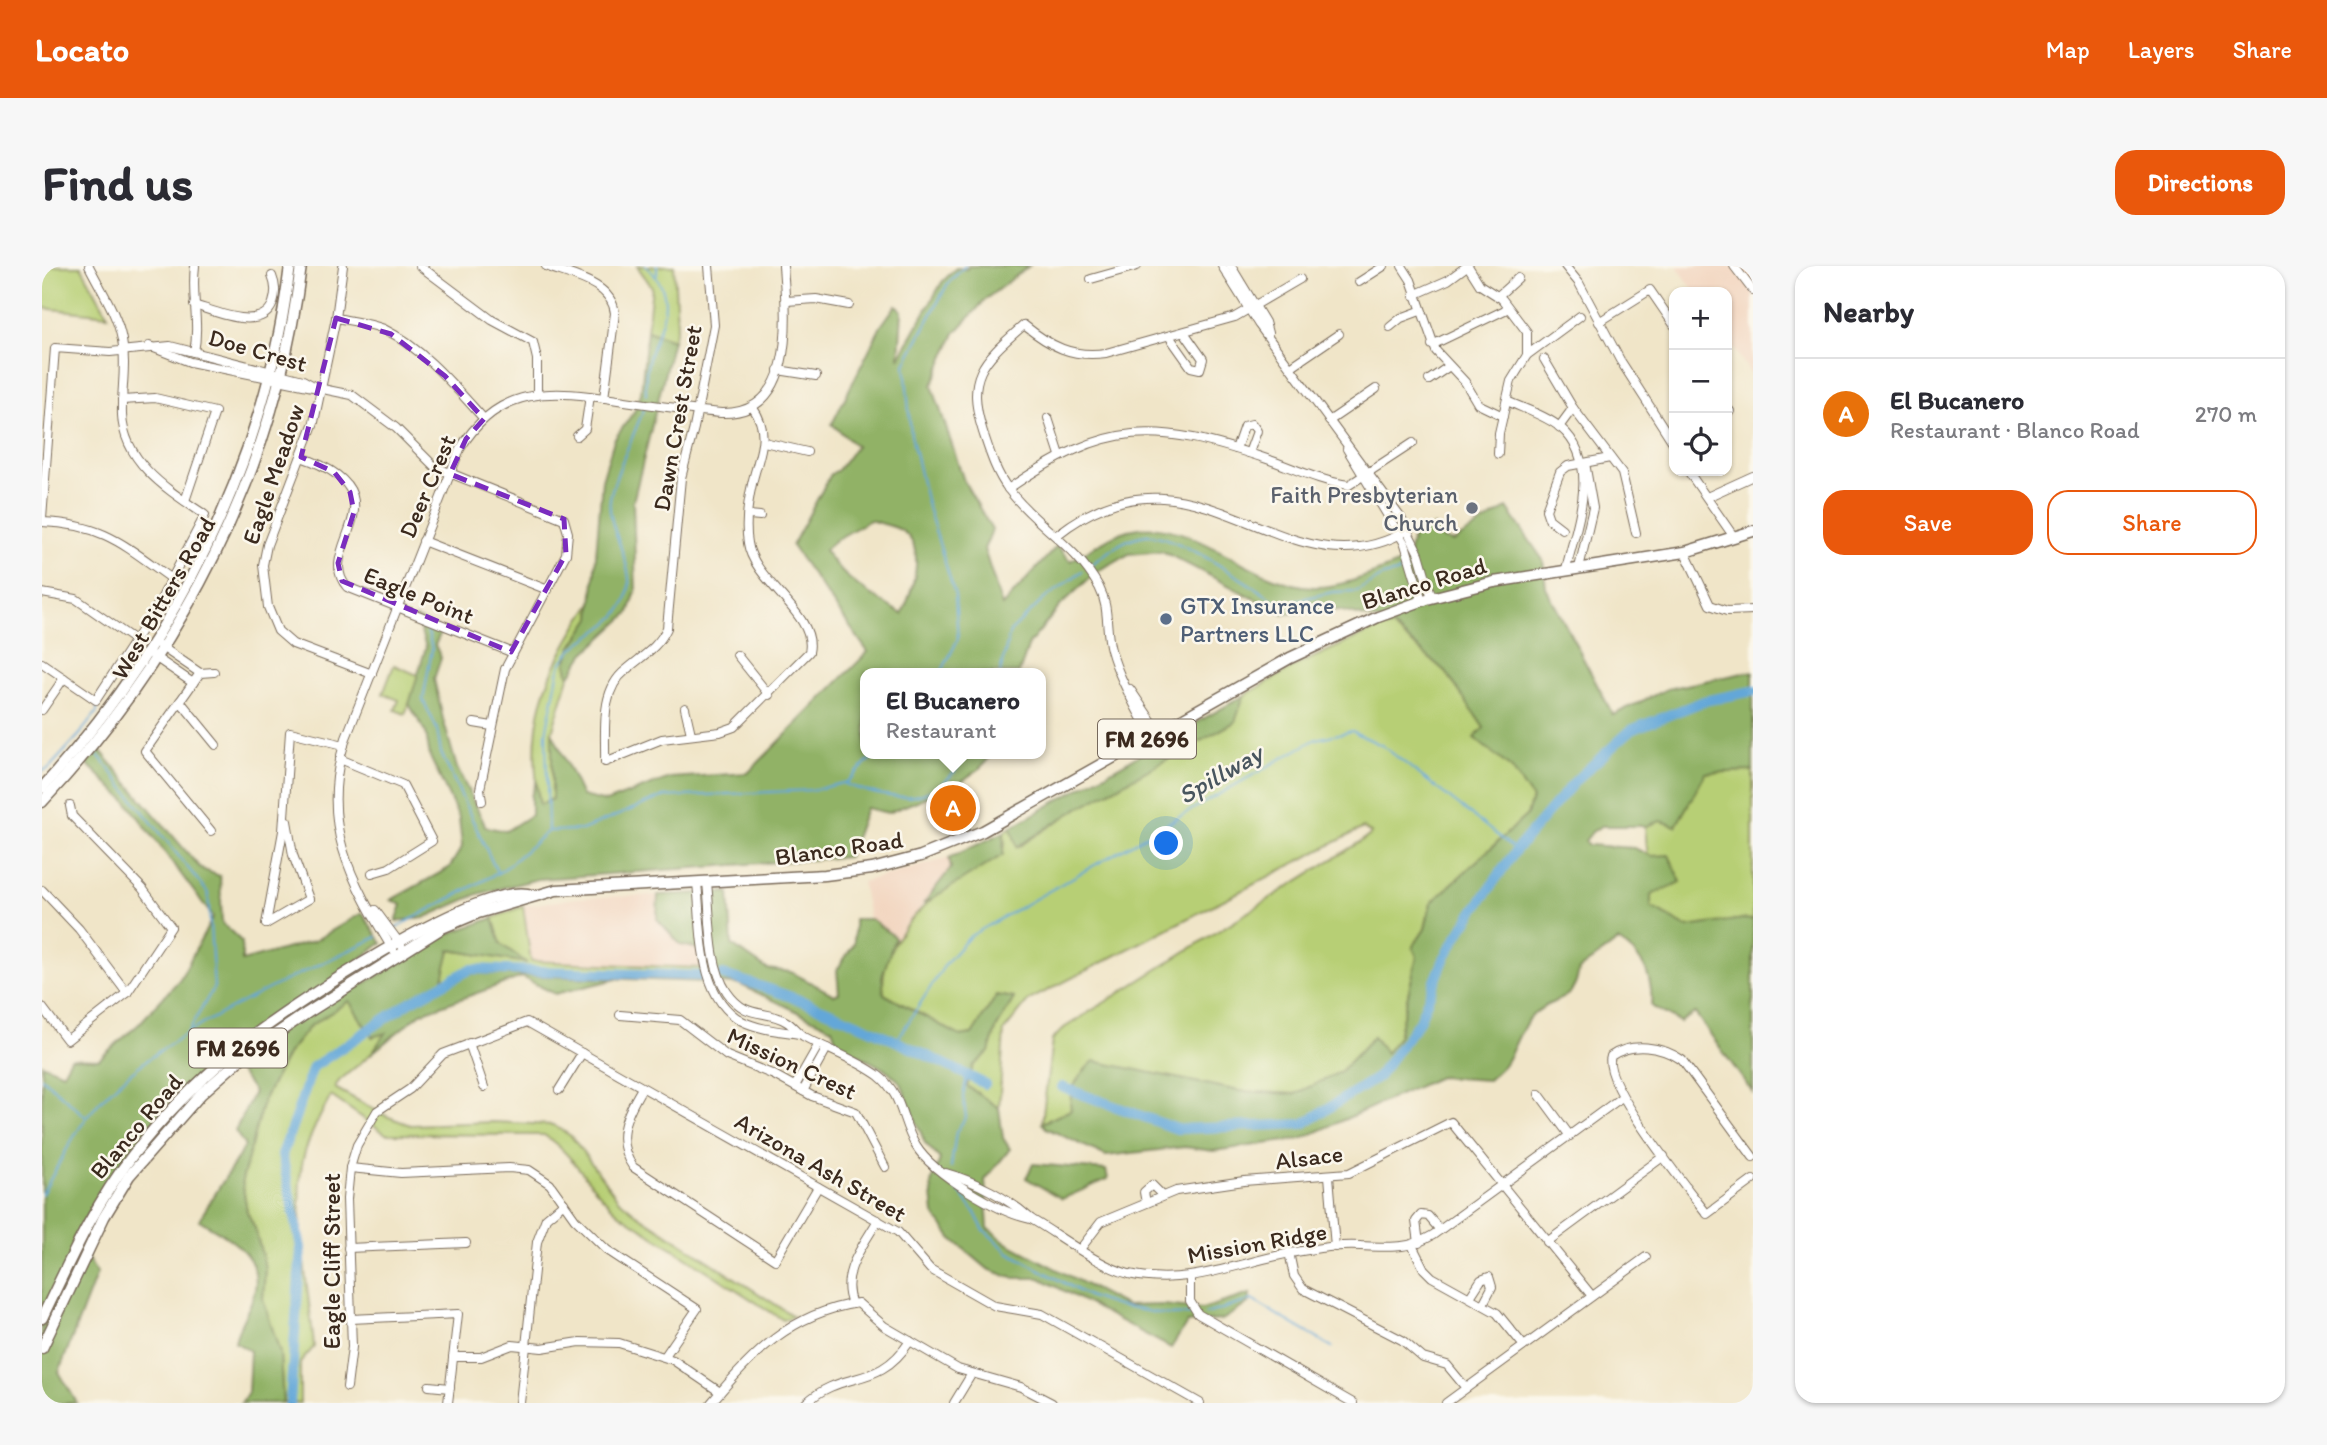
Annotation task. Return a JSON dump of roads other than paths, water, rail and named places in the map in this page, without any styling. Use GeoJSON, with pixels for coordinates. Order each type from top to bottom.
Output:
{"type":"FeatureCollection","features":[{"type":"Feature","properties":{"kind":"main road","name":"West Bitters Road"},"geometry":{"type":"LineString","coordinates":[[276,377],[290,266]]}},
{"type":"Feature","properties":{"kind":"main road","name":"West Bitters Road"},"geometry":{"type":"LineString","coordinates":[[42,802],[66,769],[120,712],[153,655],[203,579],[236,512],[276,377],[301,266]]}},
{"type":"Feature","properties":{"kind":"main road","name":"Blanco Road"},"geometry":{"type":"LineString","coordinates":[[42,1318],[84,1230],[132,1155],[181,1100],[398,949],[442,928],[533,895],[580,888],[825,875],[872,869],[921,856],[983,831],[1318,643],[1427,599],[1566,569],[1685,552],[1753,531]]}},
{"type":"Feature","properties":{"kind":"main road","name":"West Bitters Road"},"geometry":{"type":"LineString","coordinates":[[42,788],[66,769]]}},
{"type":"Feature","properties":{"kind":"main road","name":"Blanco Road"},"geometry":{"type":"LineString","coordinates":[[42,1348],[104,1217],[130,1176],[164,1132],[221,1070]]}},
{"type":"Feature","properties":{"kind":"main road"},"geometry":{"type":"LineString","coordinates":[[54,1293],[65,1298]]}},
{"type":"Feature","properties":{"kind":"street"},"geometry":{"type":"LineString","coordinates":[[42,663],[96,700],[136,641],[205,515],[142,466],[125,433],[122,400],[124,351],[115,317],[89,266]]}},
{"type":"Feature","properties":{"kind":"street"},"geometry":{"type":"LineString","coordinates":[[194,352],[197,331],[194,305],[195,266]]}},
{"type":"Feature","properties":{"kind":"street","name":"Eagle Meadow"},"geometry":{"type":"LineString","coordinates":[[343,266],[336,318],[301,457],[264,554],[270,617],[278,631],[293,644],[372,674]]}},
{"type":"Feature","properties":{"kind":"street"},"geometry":{"type":"LineString","coordinates":[[420,266],[492,320],[533,342],[537,359],[537,394]]}},
{"type":"Feature","properties":{"kind":"street"},"geometry":{"type":"LineString","coordinates":[[545,266],[604,289],[613,301],[615,313],[604,398]]}},
{"type":"Feature","properties":{"kind":"street","name":"Dawn Crest Street"},"geometry":{"type":"LineString","coordinates":[[709,266],[714,325],[681,478],[667,628],[653,649],[622,672],[613,684],[606,712],[605,762],[662,739],[720,732],[734,727],[804,660],[811,642],[809,633],[752,557],[747,542],[749,515]]}},
{"type":"Feature","properties":{"kind":"street"},"geometry":{"type":"LineString","coordinates":[[760,516],[749,515],[751,485],[764,442],[760,421],[753,408],[771,391],[778,370],[786,331],[783,266]]}},
{"type":"Feature","properties":{"kind":"street"},"geometry":{"type":"LineString","coordinates":[[1091,279],[1137,266]]}},
{"type":"Feature","properties":{"kind":"street"},"geometry":{"type":"LineString","coordinates":[[1222,266],[1404,532],[1427,599]]}},
{"type":"Feature","properties":{"kind":"street"},"geometry":{"type":"LineString","coordinates":[[1231,266],[1252,308]]}},
{"type":"Feature","properties":{"kind":"street"},"geometry":{"type":"LineString","coordinates":[[1359,282],[1384,266]]}},
{"type":"Feature","properties":{"kind":"street"},"geometry":{"type":"LineString","coordinates":[[1402,266],[1410,280],[1432,345],[1448,367],[1465,382],[1478,404],[1503,415]]}},
{"type":"Feature","properties":{"kind":"street"},"geometry":{"type":"LineString","coordinates":[[1414,295],[1448,280],[1468,266],[1480,285],[1498,296],[1524,326],[1528,342],[1527,355]]}},
{"type":"Feature","properties":{"kind":"street"},"geometry":{"type":"LineString","coordinates":[[1565,266],[1579,283],[1599,322],[1669,432]]}},
{"type":"Feature","properties":{"kind":"street"},"geometry":{"type":"LineString","coordinates":[[1734,266],[1753,291]]}},
{"type":"Feature","properties":{"kind":"street"},"geometry":{"type":"LineString","coordinates":[[194,305],[244,318],[259,317],[271,308],[274,298],[272,276]]}},
{"type":"Feature","properties":{"kind":"street"},"geometry":{"type":"LineString","coordinates":[[1498,296],[1518,278]]}},
{"type":"Feature","properties":{"kind":"street"},"geometry":{"type":"LineString","coordinates":[[1155,734],[1126,684],[1112,653],[1107,611],[1100,589],[1057,535],[1008,489],[990,455],[974,395],[978,376],[987,359],[1024,325],[1062,350],[1107,358],[1252,308],[1300,279]]}},
{"type":"Feature","properties":{"kind":"street"},"geometry":{"type":"LineString","coordinates":[[1599,322],[1650,290],[1669,318]]}},
{"type":"Feature","properties":{"kind":"street"},"geometry":{"type":"LineString","coordinates":[[786,301],[817,299],[849,305]]}},
{"type":"Feature","properties":{"kind":"street"},"geometry":{"type":"LineString","coordinates":[[1432,345],[1507,309]]}},
{"type":"Feature","properties":{"kind":"street"},"geometry":{"type":"LineString","coordinates":[[1390,327],[1401,318],[1420,312]]}},
{"type":"Feature","properties":{"kind":"street"},"geometry":{"type":"LineString","coordinates":[[1498,454],[1511,381],[1527,355],[1580,316]]}},
{"type":"Feature","properties":{"kind":"street"},"geometry":{"type":"LineString","coordinates":[[336,318],[372,326],[391,334],[445,376],[484,419]]}},
{"type":"Feature","properties":{"kind":"street"},"geometry":{"type":"LineString","coordinates":[[1169,336],[1191,367],[1200,369],[1203,359],[1184,332]]}},
{"type":"Feature","properties":{"kind":"street"},"geometry":{"type":"LineString","coordinates":[[1292,366],[1339,334]]}},
{"type":"Feature","properties":{"kind":"street","name":"Doe Crest"},"geometry":{"type":"LineString","coordinates":[[149,346],[190,362],[342,392],[361,401],[396,428],[426,461],[450,474],[564,519],[568,544],[548,590]]}},
{"type":"Feature","properties":{"kind":"street","name":"Doe Crest"},"geometry":{"type":"LineString","coordinates":[[42,520],[55,348],[124,351],[149,346],[170,346],[276,377]]}},
{"type":"Feature","properties":{"kind":"street"},"geometry":{"type":"LineString","coordinates":[[1544,359],[1573,408],[1625,480],[1636,533]]}},
{"type":"Feature","properties":{"kind":"street"},"geometry":{"type":"LineString","coordinates":[[1429,380],[1448,367]]}},
{"type":"Feature","properties":{"kind":"street"},"geometry":{"type":"LineString","coordinates":[[778,370],[816,376]]}},
{"type":"Feature","properties":{"kind":"street"},"geometry":{"type":"LineString","coordinates":[[1329,421],[1376,389]]}},
{"type":"Feature","properties":{"kind":"street","name":"Deer Crest"},"geometry":{"type":"LineString","coordinates":[[398,949],[345,862],[336,827],[335,791],[344,745],[423,541],[466,439],[484,419],[505,404],[537,394],[590,396],[731,414],[753,408]]}},
{"type":"Feature","properties":{"kind":"street"},"geometry":{"type":"LineString","coordinates":[[577,436],[585,429],[590,396]]}},
{"type":"Feature","properties":{"kind":"street"},"geometry":{"type":"LineString","coordinates":[[122,400],[155,398],[215,412],[185,501]]}},
{"type":"Feature","properties":{"kind":"street"},"geometry":{"type":"LineString","coordinates":[[1507,401],[1559,427],[1572,442],[1583,463],[1593,508],[1579,568]]}},
{"type":"Feature","properties":{"kind":"street"},"geometry":{"type":"LineString","coordinates":[[1559,427],[1573,408]]}},
{"type":"Feature","properties":{"kind":"street"},"geometry":{"type":"LineString","coordinates":[[1048,418],[1060,455]]}},
{"type":"Feature","properties":{"kind":"street"},"geometry":{"type":"LineString","coordinates":[[1236,449],[1244,426],[1252,424],[1257,432],[1249,453]]}},
{"type":"Feature","properties":{"kind":"street"},"geometry":{"type":"LineString","coordinates":[[1008,489],[1060,455],[1100,439],[1153,427],[1199,438],[1349,485],[1413,443]]}},
{"type":"Feature","properties":{"kind":"street"},"geometry":{"type":"LineString","coordinates":[[764,442],[807,452]]}},
{"type":"Feature","properties":{"kind":"street","name":"Eagle Point"},"geometry":{"type":"LineString","coordinates":[[301,457],[334,472],[350,492],[354,512],[338,564],[342,581],[353,590],[512,652]]}},
{"type":"Feature","properties":{"kind":"street"},"geometry":{"type":"LineString","coordinates":[[1562,529],[1549,519],[1548,502],[1563,468],[1610,458]]}},
{"type":"Feature","properties":{"kind":"street"},"geometry":{"type":"LineString","coordinates":[[1566,569],[1585,496],[1583,463]]}},
{"type":"Feature","properties":{"kind":"street"},"geometry":{"type":"LineString","coordinates":[[1692,476],[1734,537]]}},
{"type":"Feature","properties":{"kind":"street"},"geometry":{"type":"LineString","coordinates":[[1707,497],[1753,476]]}},
{"type":"Feature","properties":{"kind":"street"},"geometry":{"type":"LineString","coordinates":[[1057,535],[1098,509],[1139,498],[1185,500],[1256,529],[1335,550],[1353,550],[1404,532]]}},
{"type":"Feature","properties":{"kind":"street"},"geometry":{"type":"LineString","coordinates":[[42,520],[79,524],[98,530],[172,579]]}},
{"type":"Feature","properties":{"kind":"street"},"geometry":{"type":"LineString","coordinates":[[423,541],[548,590],[512,652],[492,726],[480,789],[482,802]]}},
{"type":"Feature","properties":{"kind":"street"},"geometry":{"type":"LineString","coordinates":[[1685,552],[1710,605],[1727,611],[1753,610]]}},
{"type":"Feature","properties":{"kind":"street"},"geometry":{"type":"LineString","coordinates":[[42,593],[76,599],[136,641]]}},
{"type":"Feature","properties":{"kind":"street"},"geometry":{"type":"LineString","coordinates":[[160,645],[200,673],[214,672]]}},
{"type":"Feature","properties":{"kind":"street"},"geometry":{"type":"LineString","coordinates":[[153,655],[193,683]]}},
{"type":"Feature","properties":{"kind":"street"},"geometry":{"type":"LineString","coordinates":[[737,655],[769,695]]}},
{"type":"Feature","properties":{"kind":"street"},"geometry":{"type":"LineString","coordinates":[[177,672],[183,662]]}},
{"type":"Feature","properties":{"kind":"street"},"geometry":{"type":"LineString","coordinates":[[200,673],[145,751],[211,831]]}},
{"type":"Feature","properties":{"kind":"street"},"geometry":{"type":"LineString","coordinates":[[42,710],[64,678]]}},
{"type":"Feature","properties":{"kind":"street"},"geometry":{"type":"LineString","coordinates":[[180,701],[216,745]]}},
{"type":"Feature","properties":{"kind":"street"},"geometry":{"type":"LineString","coordinates":[[685,708],[691,734]]}},
{"type":"Feature","properties":{"kind":"street"},"geometry":{"type":"LineString","coordinates":[[474,723],[492,726]]}},
{"type":"Feature","properties":{"kind":"street"},"geometry":{"type":"LineString","coordinates":[[286,805],[293,855],[309,899],[267,924],[286,805],[290,732],[344,745]]}},
{"type":"Feature","properties":{"kind":"street"},"geometry":{"type":"LineString","coordinates":[[340,760],[403,785],[408,790],[432,841],[389,868],[372,873]]}},
{"type":"Feature","properties":{"kind":"street"},"geometry":{"type":"LineString","coordinates":[[42,1007],[67,1040],[127,993],[171,927],[142,888],[72,816],[70,806]]}},
{"type":"Feature","properties":{"kind":"street","name":"Mission Ridge"},"geometry":{"type":"LineString","coordinates":[[702,883],[721,981],[729,994],[750,1012],[787,1022],[795,1033]]}},
{"type":"Feature","properties":{"kind":"street","name":"Mission Ridge"},"geometry":{"type":"LineString","coordinates":[[702,883],[703,938],[708,972],[719,999],[742,1020],[764,1027],[772,1025],[795,1033],[867,1069],[886,1083],[900,1102],[916,1146],[923,1156],[946,1173],[1124,1272],[1190,1277],[1212,1274],[1289,1252],[1363,1246],[1390,1249],[1415,1244],[1440,1230],[1502,1186],[1622,1097]]}},
{"type":"Feature","properties":{"kind":"street"},"geometry":{"type":"LineString","coordinates":[[42,890],[79,929],[127,993]]}},
{"type":"Feature","properties":{"kind":"street"},"geometry":{"type":"LineString","coordinates":[[703,938],[713,937]]}},
{"type":"Feature","properties":{"kind":"street","name":"Mission Crest"},"geometry":{"type":"LineString","coordinates":[[620,1015],[680,1020],[714,1049],[803,1091],[856,1112],[885,1167]]}},
{"type":"Feature","properties":{"kind":"street"},"geometry":{"type":"LineString","coordinates":[[764,1027],[766,1017]]}},
{"type":"Feature","properties":{"kind":"street","name":"Eagle Cliff Street"},"geometry":{"type":"LineString","coordinates":[[347,1387],[352,1347],[346,1231],[350,1168],[357,1145],[381,1107],[410,1089],[443,1054],[527,1022]]}},
{"type":"Feature","properties":{"kind":"street","name":"Arizona Ash Street"},"geometry":{"type":"LineString","coordinates":[[527,1022],[878,1220],[905,1238],[930,1269],[995,1306],[1042,1314],[1200,1403]]}},
{"type":"Feature","properties":{"kind":"street"},"geometry":{"type":"LineString","coordinates":[[469,1043],[484,1087]]}},
{"type":"Feature","properties":{"kind":"street"},"geometry":{"type":"LineString","coordinates":[[794,1086],[823,1046]]}},
{"type":"Feature","properties":{"kind":"street"},"geometry":{"type":"LineString","coordinates":[[803,1091],[823,1046]]}},
{"type":"Feature","properties":{"kind":"street"},"geometry":{"type":"LineString","coordinates":[[1753,1157],[1682,1060],[1668,1052],[1642,1046],[1619,1051],[1611,1056],[1610,1068],[1622,1097],[1707,1214],[1753,1180]]}},
{"type":"Feature","properties":{"kind":"street"},"geometry":{"type":"LineString","coordinates":[[559,1090],[582,1053]]}},
{"type":"Feature","properties":{"kind":"street"},"geometry":{"type":"LineString","coordinates":[[642,1088],[627,1114],[622,1133],[625,1153],[633,1167],[775,1260],[818,1187]]}},
{"type":"Feature","properties":{"kind":"street"},"geometry":{"type":"LineString","coordinates":[[1539,1094],[1570,1136]]}},
{"type":"Feature","properties":{"kind":"street","name":"Alsace"},"geometry":{"type":"LineString","coordinates":[[1081,1248],[1101,1222],[1189,1187],[1329,1176],[1365,1167],[1451,1122],[1502,1186]]}},
{"type":"Feature","properties":{"kind":"street"},"geometry":{"type":"LineString","coordinates":[[1547,1242],[1664,1156]]}},
{"type":"Feature","properties":{"kind":"street"},"geometry":{"type":"LineString","coordinates":[[350,1168],[401,1173],[519,1167],[546,1180],[584,1231],[607,1250],[697,1309],[665,1356]]}},
{"type":"Feature","properties":{"kind":"street"},"geometry":{"type":"LineString","coordinates":[[1329,1176],[1335,1247]]}},
{"type":"Feature","properties":{"kind":"street"},"geometry":{"type":"LineString","coordinates":[[1502,1186],[1592,1297]]}},
{"type":"Feature","properties":{"kind":"street","name":"Alsace"},"geometry":{"type":"LineString","coordinates":[[1146,1203],[1144,1192],[1148,1187],[1157,1187],[1163,1196]]}},
{"type":"Feature","properties":{"kind":"street"},"geometry":{"type":"LineString","coordinates":[[520,1403],[540,1232],[550,1214],[564,1203]]}},
{"type":"Feature","properties":{"kind":"street"},"geometry":{"type":"LineString","coordinates":[[1440,1230],[1428,1216],[1420,1215],[1416,1222],[1415,1244],[1424,1269],[1432,1277],[1483,1304],[1505,1321],[1524,1346]]}},
{"type":"Feature","properties":{"kind":"street"},"geometry":{"type":"LineString","coordinates":[[852,1304],[847,1288],[850,1271],[878,1220]]}},
{"type":"Feature","properties":{"kind":"street"},"geometry":{"type":"LineString","coordinates":[[348,1248],[466,1243]]}},
{"type":"Feature","properties":{"kind":"street"},"geometry":{"type":"LineString","coordinates":[[1289,1252],[1294,1276],[1303,1289],[1402,1340],[1423,1358],[1447,1365],[1466,1388]]}},
{"type":"Feature","properties":{"kind":"street"},"geometry":{"type":"LineString","coordinates":[[1446,1403],[1646,1257]]}},
{"type":"Feature","properties":{"kind":"street"},"geometry":{"type":"LineString","coordinates":[[1190,1277],[1190,1301],[1198,1314],[1353,1403]]}},
{"type":"Feature","properties":{"kind":"street"},"geometry":{"type":"LineString","coordinates":[[1470,1297],[1481,1280],[1489,1278],[1492,1287],[1483,1304]]}},
{"type":"Feature","properties":{"kind":"street"},"geometry":{"type":"LineString","coordinates":[[711,1403],[747,1361],[782,1330],[811,1316],[852,1304],[862,1305],[884,1326],[971,1375],[1021,1387],[1052,1403]]}},
{"type":"Feature","properties":{"kind":"street"},"geometry":{"type":"LineString","coordinates":[[351,1319],[458,1314],[448,1403]]}},
{"type":"Feature","properties":{"kind":"street"},"geometry":{"type":"LineString","coordinates":[[806,1403],[832,1385],[885,1369],[897,1360],[910,1341]]}},
{"type":"Feature","properties":{"kind":"street"},"geometry":{"type":"LineString","coordinates":[[453,1357],[471,1359],[500,1348],[542,1348],[600,1342],[638,1347],[665,1356],[687,1366],[720,1392]]}},
{"type":"Feature","properties":{"kind":"street"},"geometry":{"type":"LineString","coordinates":[[954,1403],[971,1375]]}},
{"type":"Feature","properties":{"kind":"street"},"geometry":{"type":"LineString","coordinates":[[429,1386],[450,1388]]}},
{"type":"Feature","properties":{"kind":"waterway"},"geometry":{"type":"LineString","coordinates":[[646,266],[657,279],[665,303],[647,367],[646,395]]}},
{"type":"Feature","properties":{"kind":"waterway"},"geometry":{"type":"LineString","coordinates":[[657,266],[657,275]]}},
{"type":"Feature","properties":{"kind":"waterway"},"geometry":{"type":"LineString","coordinates":[[944,668],[958,639],[955,595],[927,504],[911,435],[905,364],[948,283],[965,266]]}},
{"type":"Feature","properties":{"kind":"waterway"},"geometry":{"type":"LineString","coordinates":[[548,831],[546,733],[559,669],[575,647],[609,623],[625,602],[629,577],[612,520],[610,499],[644,408]]}},
{"type":"Feature","properties":{"kind":"waterway"},"geometry":{"type":"LineString","coordinates":[[1089,566],[1130,539],[1146,535],[1159,536],[1214,562],[1280,604],[1333,592],[1357,591],[1383,576],[1406,571]]}},
{"type":"Feature","properties":{"kind":"waterway"},"geometry":{"type":"LineString","coordinates":[[1001,668],[1010,632],[1043,600],[1082,571]]}},
{"type":"Feature","properties":{"kind":"waterway"},"geometry":{"type":"LineString","coordinates":[[427,628],[432,649],[423,700],[437,729],[441,753],[497,872]]}},
{"type":"Feature","properties":{"kind":"waterway"},"geometry":{"type":"LineString","coordinates":[[1062,1087],[1177,1129],[1303,1124],[1378,1077],[1419,1021],[1445,957],[1463,927],[1516,850],[1576,780],[1631,730],[1704,701],[1753,691]]}},
{"type":"Feature","properties":{"kind":"waterway"},"geometry":{"type":"LineString","coordinates":[[82,731],[97,712],[97,706]]}},
{"type":"Feature","properties":{"kind":"waterway","name":"Spillway"},"geometry":{"type":"LineString","coordinates":[[897,1040],[946,963],[970,936],[1316,739],[1352,731],[1383,746],[1516,850]]}},
{"type":"Feature","properties":{"kind":"waterway"},"geometry":{"type":"LineString","coordinates":[[42,771],[49,768],[82,732]]}},
{"type":"Feature","properties":{"kind":"waterway"},"geometry":{"type":"LineString","coordinates":[[98,755],[208,893],[214,987],[187,1034]]}},
{"type":"Feature","properties":{"kind":"waterway"},"geometry":{"type":"LineString","coordinates":[[395,928],[503,870],[548,831],[582,830],[662,797],[813,790],[847,782],[871,759]]}},
{"type":"Feature","properties":{"kind":"waterway"},"geometry":{"type":"LineString","coordinates":[[845,784],[881,795],[914,796],[929,792],[942,784],[963,759]]}},
{"type":"Feature","properties":{"kind":"waterway"},"geometry":{"type":"LineString","coordinates":[[42,1194],[81,1125],[113,1088],[145,1061],[221,1013],[377,937]]}},
{"type":"Feature","properties":{"kind":"waterway"},"geometry":{"type":"LineString","coordinates":[[290,1403],[301,1248],[282,1155],[313,1067],[410,1002],[471,969],[704,976]]}},
{"type":"Feature","properties":{"kind":"waterway"},"geometry":{"type":"LineString","coordinates":[[723,975],[824,1009],[985,1084]]}},
{"type":"Feature","properties":{"kind":"waterway"},"geometry":{"type":"LineString","coordinates":[[951,1167],[956,1132],[966,1117],[963,1097],[967,1075]]}},
{"type":"Feature","properties":{"kind":"waterway"},"geometry":{"type":"LineString","coordinates":[[42,1078],[86,1117]]}},
{"type":"Feature","properties":{"kind":"waterway"},"geometry":{"type":"LineString","coordinates":[[956,1188],[974,1211],[983,1229],[1008,1252],[1090,1297],[1117,1306],[1170,1315],[1192,1314]]}},
{"type":"Feature","properties":{"kind":"waterway"},"geometry":{"type":"LineString","coordinates":[[1205,1314],[1252,1300],[1332,1347]]}},
{"type":"Feature","properties":{"kind":"place","name":"Faith Presbyterian Church"},"geometry":{"type":"Point","coordinates":[1472,508]}},
{"type":"Feature","properties":{"kind":"place","name":"GTX Insurance Partners LLC"},"geometry":{"type":"Point","coordinates":[1166,619]}},
{"type":"Feature","properties":{"kind":"place","name":"El Bucanero"},"geometry":{"type":"Point","coordinates":[953,808]}}]}
